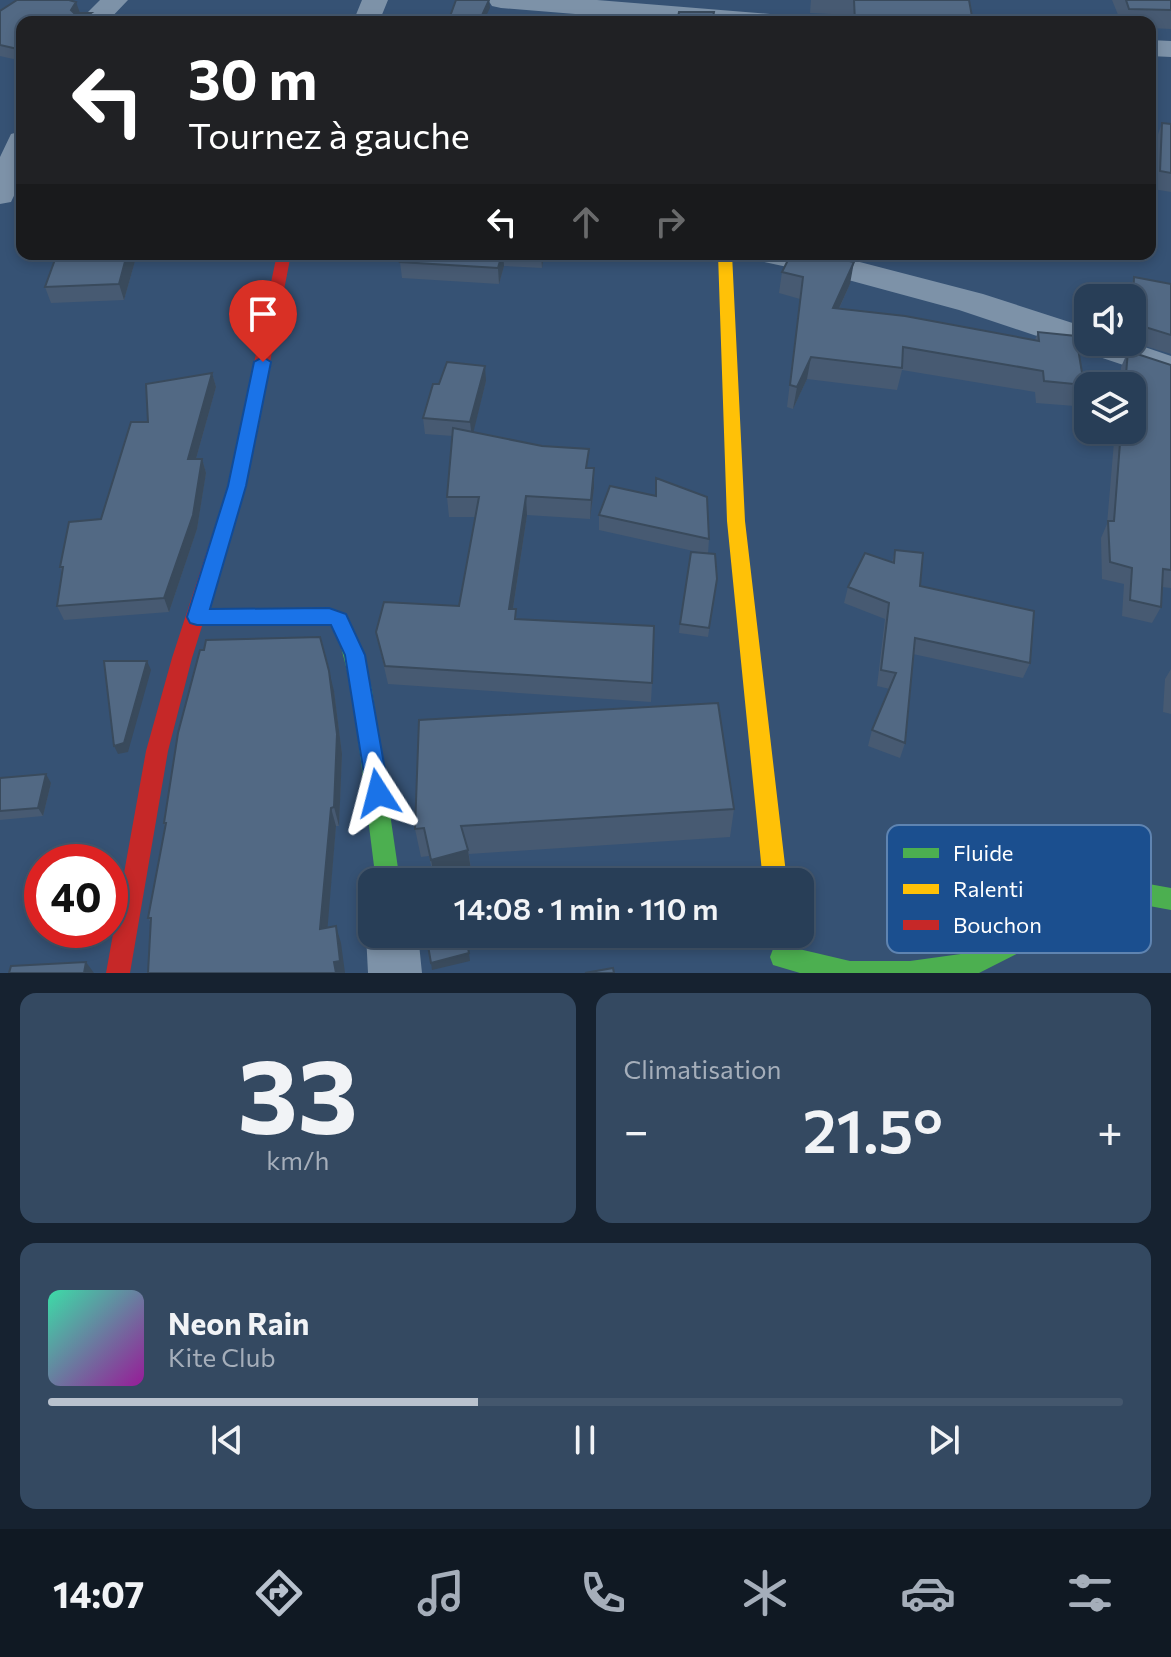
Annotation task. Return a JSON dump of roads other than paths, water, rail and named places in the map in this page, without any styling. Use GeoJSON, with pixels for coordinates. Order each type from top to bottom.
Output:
{"type":"FeatureCollection","features":[{"type":"Feature","properties":{"kind":"street"},"geometry":{"type":"LineString","coordinates":[[98,16],[115,0]]}},
{"type":"Feature","properties":{"kind":"street"},"geometry":{"type":"LineString","coordinates":[[501,0],[671,16]]}},
{"type":"Feature","properties":{"kind":"street"},"geometry":{"type":"LineString","coordinates":[[0,195],[16,155]]}},
{"type":"Feature","properties":{"kind":"street"},"geometry":{"type":"LineString","coordinates":[[118,973],[157,751],[182,658],[237,486],[283,260]]}},
{"type":"Feature","properties":{"kind":"street"},"geometry":{"type":"LineString","coordinates":[[725,260],[736,521],[773,868]]}},
{"type":"Feature","properties":{"kind":"street"},"geometry":{"type":"LineString","coordinates":[[804,260],[918,286],[1074,336]]}},
{"type":"Feature","properties":{"kind":"street"},"geometry":{"type":"LineString","coordinates":[[1134,356],[1171,369]]}},
{"type":"Feature","properties":{"kind":"street"},"geometry":{"type":"LineString","coordinates":[[197,617],[329,616],[339,620],[355,655],[362,690],[387,868]]}},
{"type":"Feature","properties":{"kind":"street"},"geometry":{"type":"LineString","coordinates":[[1151,895],[1171,899]]}},
{"type":"Feature","properties":{"kind":"street"},"geometry":{"type":"LineString","coordinates":[[393,948],[395,973]]}},
{"type":"Feature","properties":{"kind":"street"},"geometry":{"type":"LineString","coordinates":[[781,955],[810,966],[850,973],[910,973],[970,965],[994,953]]}}]}
